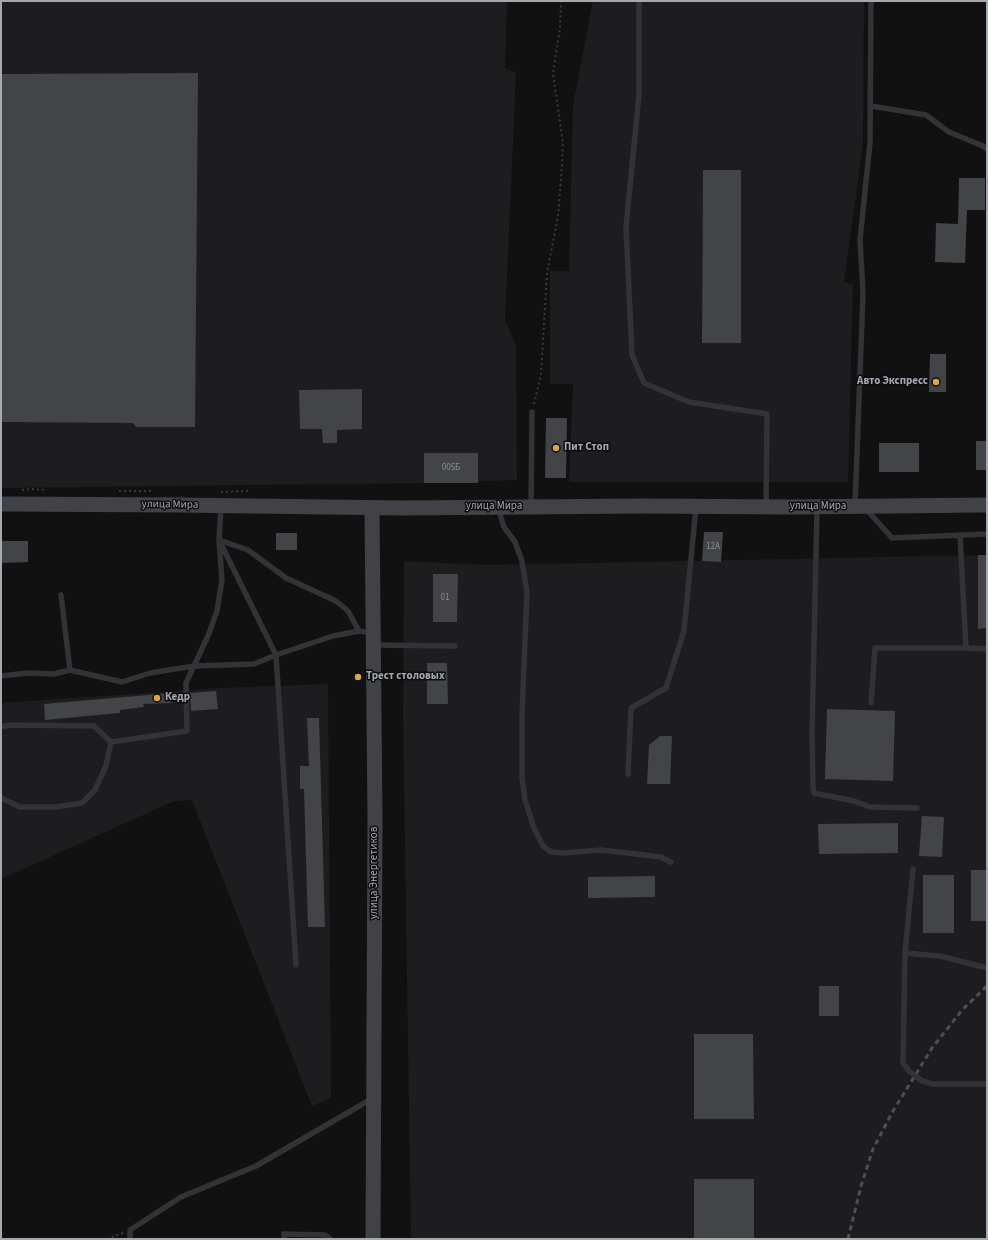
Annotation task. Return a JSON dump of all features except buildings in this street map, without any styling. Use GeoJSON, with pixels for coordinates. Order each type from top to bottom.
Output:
{"type":"FeatureCollection","features":[{"type":"Feature","properties":{"kind":"main road","name":"улица Мира"},"geometry":{"type":"LineString","coordinates":[[1,504],[372,508],[987,505]]}},
{"type":"Feature","properties":{"kind":"main road","name":"улица Энергетиков"},"geometry":{"type":"LineString","coordinates":[[372,508],[369,637],[375,818],[373,1239]]}},
{"type":"Feature","properties":{"kind":"lane"},"geometry":{"type":"LineString","coordinates":[[639,1],[639,95],[626,227],[632,355],[644,384],[689,402],[766,414],[766,507]]}},
{"type":"Feature","properties":{"kind":"lane"},"geometry":{"type":"LineString","coordinates":[[871,1],[870,143],[860,240],[862,293],[859,506],[892,538],[987,534]]}},
{"type":"Feature","properties":{"kind":"lane"},"geometry":{"type":"LineString","coordinates":[[871,106],[926,115],[949,132],[987,149]]}},
{"type":"Feature","properties":{"kind":"lane"},"geometry":{"type":"LineString","coordinates":[[531,507],[532,412]]}},
{"type":"Feature","properties":{"kind":"lane"},"geometry":{"type":"LineString","coordinates":[[111,742],[187,731],[186,683],[208,636],[217,611],[222,580],[219,540],[221,506]]}},
{"type":"Feature","properties":{"kind":"lane"},"geometry":{"type":"LineString","coordinates":[[628,774],[631,708],[666,688],[684,631],[696,506]]}},
{"type":"Feature","properties":{"kind":"lane"},"geometry":{"type":"LineString","coordinates":[[498,507],[504,527],[515,542],[522,561],[527,592],[522,714],[522,777],[525,800],[534,828],[543,846],[551,852],[563,854],[601,850],[661,857],[671,862]]}},
{"type":"Feature","properties":{"kind":"lane"},"geometry":{"type":"LineString","coordinates":[[817,507],[812,732],[814,793],[854,801],[870,807],[917,808]]}},
{"type":"Feature","properties":{"kind":"lane"},"geometry":{"type":"LineString","coordinates":[[960,535],[966,648]]}},
{"type":"Feature","properties":{"kind":"lane"},"geometry":{"type":"LineString","coordinates":[[219,540],[248,550],[286,578],[336,601],[348,611],[369,637]]}},
{"type":"Feature","properties":{"kind":"lane"},"geometry":{"type":"LineString","coordinates":[[219,540],[276,655],[296,965]]}},
{"type":"Feature","properties":{"kind":"lane"},"geometry":{"type":"LineString","coordinates":[[61,595],[70,670]]}},
{"type":"Feature","properties":{"kind":"lane"},"geometry":{"type":"LineString","coordinates":[[1,676],[28,673],[54,674],[70,670],[122,682],[150,673],[194,666],[254,664],[333,636],[369,637],[455,646]]}},
{"type":"Feature","properties":{"kind":"lane"},"geometry":{"type":"LineString","coordinates":[[871,703],[875,648],[987,649]]}},
{"type":"Feature","properties":{"kind":"lane"},"geometry":{"type":"LineString","coordinates":[[1,727],[12,725],[94,726],[111,742]]}},
{"type":"Feature","properties":{"kind":"lane"},"geometry":{"type":"LineString","coordinates":[[1,798],[20,807],[56,807],[82,803],[95,790],[106,766],[111,742]]}},
{"type":"Feature","properties":{"kind":"lane"},"geometry":{"type":"LineString","coordinates":[[913,869],[905,953],[903,1063],[910,1072],[922,1081],[932,1084],[987,1084]]}},
{"type":"Feature","properties":{"kind":"lane"},"geometry":{"type":"LineString","coordinates":[[905,953],[940,956],[987,968]]}},
{"type":"Feature","properties":{"kind":"lane"},"geometry":{"type":"LineString","coordinates":[[130,1239],[130,1230],[181,1197],[256,1166],[374,1098]]}},
{"type":"Feature","properties":{"kind":"lane"},"geometry":{"type":"LineString","coordinates":[[284,1239],[284,1234],[325,1235],[330,1239]]}},
{"type":"Feature","properties":{"kind":"path"},"geometry":{"type":"LineString","coordinates":[[532,412],[541,375],[547,273],[558,216],[561,180],[563,143],[552,74],[560,27],[561,1]]}},
{"type":"Feature","properties":{"kind":"path"},"geometry":{"type":"LineString","coordinates":[[107,1239],[130,1230]]}},
{"type":"Feature","properties":{"kind":"shaded area"},"geometry":{"type":"Polygon","coordinates":[[[1,1],[507,1],[505,68],[516,73],[505,320],[516,345],[517,480],[424,483],[1,488],[1,1]]]}},
{"type":"Feature","properties":{"kind":"shaded area"},"geometry":{"type":"Polygon","coordinates":[[[593,1],[864,1],[863,144],[844,282],[853,284],[848,482],[569,482],[573,384],[550,384],[550,271],[569,271],[573,105],[593,1]]]}},
{"type":"Feature","properties":{"kind":"shaded area"},"geometry":{"type":"Polygon","coordinates":[[[987,555],[987,1239],[411,1239],[403,715],[404,561],[486,565],[987,555]]]}},
{"type":"Feature","properties":{"kind":"shaded area"},"geometry":{"type":"Polygon","coordinates":[[[328,684],[331,1098],[312,1106],[192,800],[172,802],[1,879],[1,703],[221,688],[328,684]]]}},
{"type":"Feature","properties":{"kind":"railway"},"geometry":{"type":"LineString","coordinates":[[848,1239],[861,1186],[873,1149],[893,1111],[932,1048],[963,1009],[987,986]]}},
{"type":"Feature","properties":{"kind":"place","name":"Авто Экспресс"},"geometry":{"type":"Point","coordinates":[936,382]}},
{"type":"Feature","properties":{"kind":"place","name":"Пит Стоп"},"geometry":{"type":"Point","coordinates":[556,448]}},
{"type":"Feature","properties":{"kind":"place","name":"Трест столовых"},"geometry":{"type":"Point","coordinates":[358,677]}},
{"type":"Feature","properties":{"kind":"place","name":"Кедр"},"geometry":{"type":"Point","coordinates":[157,698]}}]}
